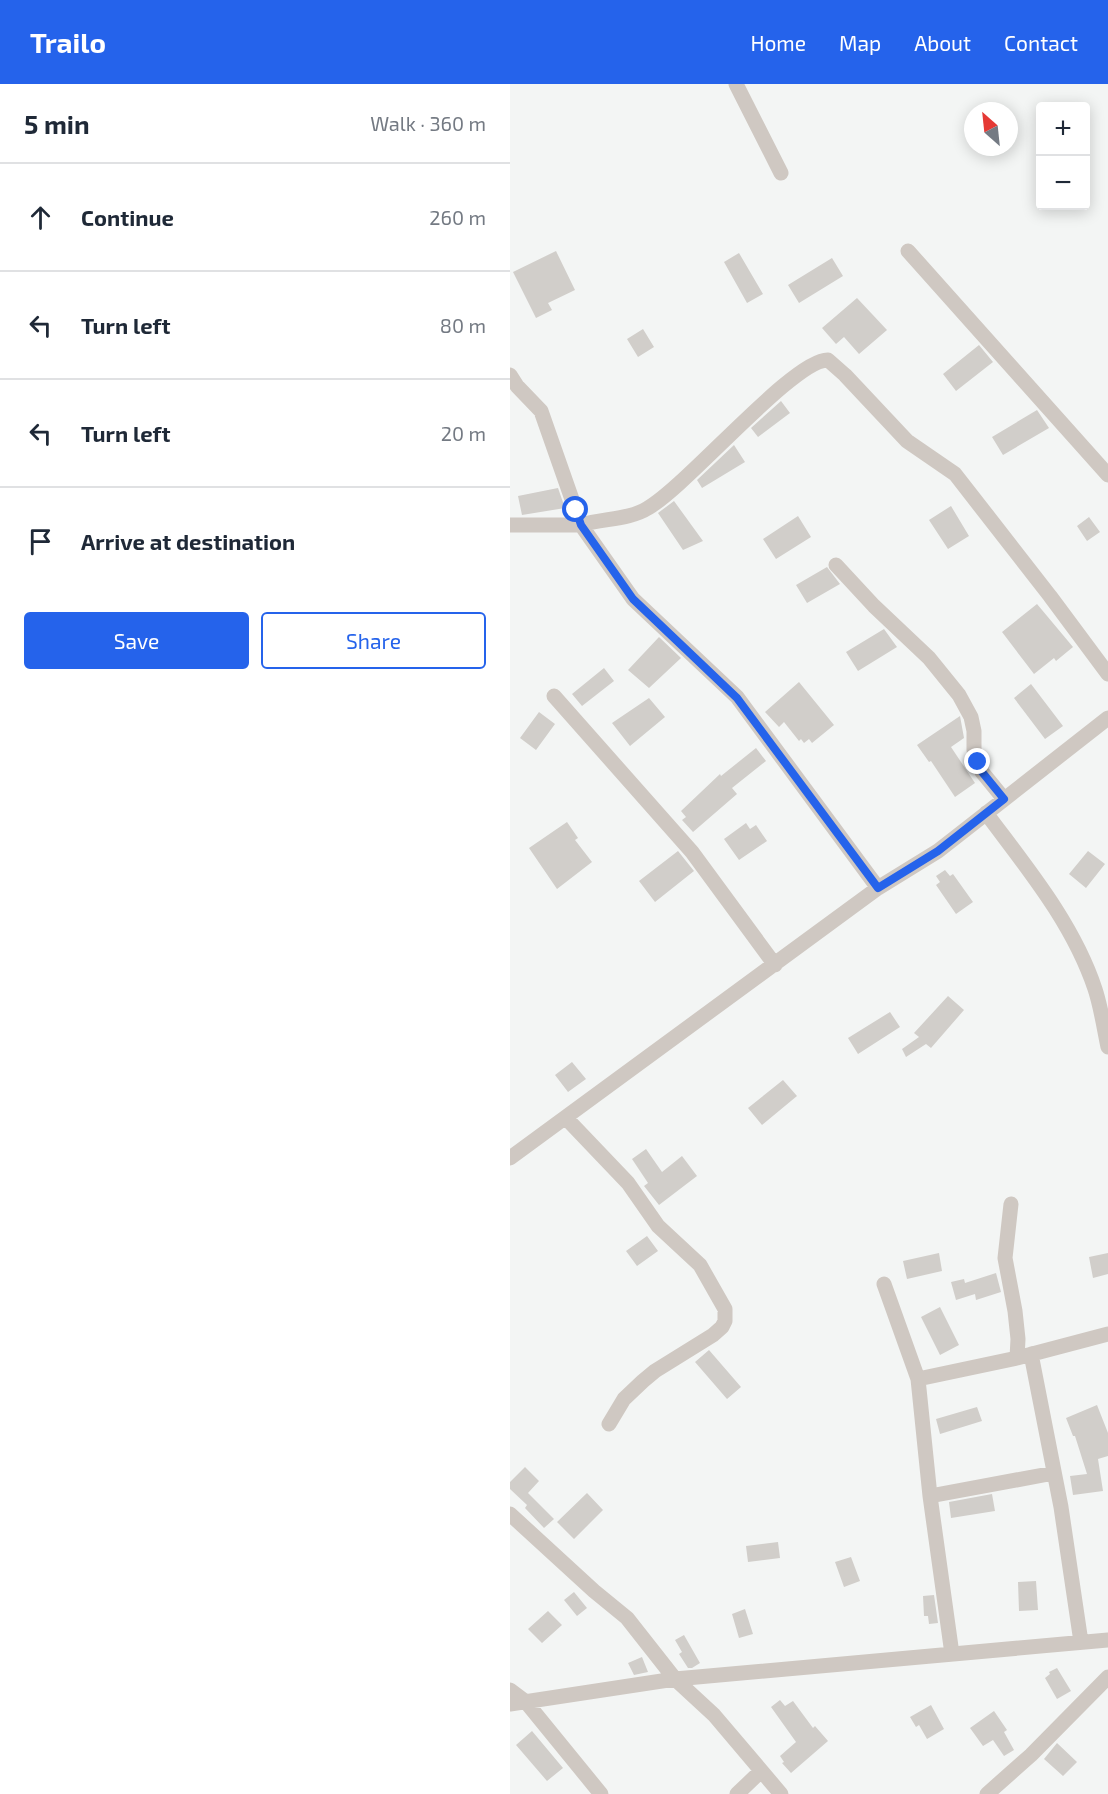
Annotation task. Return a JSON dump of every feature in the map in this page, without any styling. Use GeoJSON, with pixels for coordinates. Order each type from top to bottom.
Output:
{"type":"FeatureCollection","features":[{"type":"Feature","properties":{"kind":"street"},"geometry":{"type":"LineString","coordinates":[[736,84],[781,173]]}},
{"type":"Feature","properties":{"kind":"street"},"geometry":{"type":"LineString","coordinates":[[908,251],[1108,474]]}},
{"type":"Feature","properties":{"kind":"street"},"geometry":{"type":"LineString","coordinates":[[510,525],[581,525],[598,520],[621,518],[646,510],[685,480],[785,383],[815,363],[828,360],[907,441],[955,474],[1108,674]]}},
{"type":"Feature","properties":{"kind":"street"},"geometry":{"type":"LineString","coordinates":[[510,375],[517,386],[541,411],[581,525],[633,599],[737,698],[878,888]]}},
{"type":"Feature","properties":{"kind":"street"},"geometry":{"type":"LineString","coordinates":[[836,566],[929,658],[959,695],[971,717],[974,750],[982,772],[1004,799]]}},
{"type":"Feature","properties":{"kind":"street"},"geometry":{"type":"LineString","coordinates":[[554,696],[692,852],[775,965]]}},
{"type":"Feature","properties":{"kind":"street"},"geometry":{"type":"LineString","coordinates":[[510,1158],[878,888],[938,851],[1108,718]]}},
{"type":"Feature","properties":{"kind":"street"},"geometry":{"type":"LineString","coordinates":[[986,813],[1071,934],[1095,989],[1108,1047]]}},
{"type":"Feature","properties":{"kind":"street"},"geometry":{"type":"LineString","coordinates":[[566,1118],[628,1183],[658,1226],[700,1265],[725,1309],[725,1322],[722,1327],[643,1381],[624,1399],[609,1424]]}},
{"type":"Feature","properties":{"kind":"street"},"geometry":{"type":"LineString","coordinates":[[1011,1204],[1005,1258],[1018,1340],[1054,1473],[1081,1642]]}},
{"type":"Feature","properties":{"kind":"street"},"geometry":{"type":"LineString","coordinates":[[884,1284],[918,1379],[930,1496],[952,1654]]}},
{"type":"Feature","properties":{"kind":"street"},"geometry":{"type":"LineString","coordinates":[[918,1379],[1024,1356],[1108,1334]]}},
{"type":"Feature","properties":{"kind":"street"},"geometry":{"type":"LineString","coordinates":[[930,1496],[1054,1473]]}},
{"type":"Feature","properties":{"kind":"street"},"geometry":{"type":"LineString","coordinates":[[510,1514],[627,1618],[675,1679],[714,1715],[781,1794]]}},
{"type":"Feature","properties":{"kind":"street"},"geometry":{"type":"LineString","coordinates":[[510,1704],[675,1679],[1108,1640]]}},
{"type":"Feature","properties":{"kind":"street"},"geometry":{"type":"LineString","coordinates":[[987,1794],[1031,1755],[1108,1677]]}},
{"type":"Feature","properties":{"kind":"street"},"geometry":{"type":"LineString","coordinates":[[510,1690],[526,1702],[601,1794]]}},
{"type":"Feature","properties":{"kind":"street"},"geometry":{"type":"LineString","coordinates":[[736,1794],[760,1772]]}},
{"type":"Feature","properties":{"kind":"building"},"geometry":{"type":"Polygon","coordinates":[[[556,251],[575,290],[548,303],[552,310],[536,318],[513,272],[556,251]]]}},
{"type":"Feature","properties":{"kind":"building"},"geometry":{"type":"Polygon","coordinates":[[[739,253],[763,294],[747,303],[724,262],[739,253]]]}},
{"type":"Feature","properties":{"kind":"building"},"geometry":{"type":"Polygon","coordinates":[[[832,258],[843,276],[799,303],[788,285],[832,258]]]}},
{"type":"Feature","properties":{"kind":"building"},"geometry":{"type":"Polygon","coordinates":[[[857,298],[887,330],[859,354],[844,337],[836,344],[822,328],[857,298]]]}},
{"type":"Feature","properties":{"kind":"building"},"geometry":{"type":"Polygon","coordinates":[[[643,329],[654,347],[638,357],[627,339],[643,329]]]}},
{"type":"Feature","properties":{"kind":"building"},"geometry":{"type":"Polygon","coordinates":[[[979,345],[993,362],[956,391],[943,374],[979,345]]]}},
{"type":"Feature","properties":{"kind":"building"},"geometry":{"type":"Polygon","coordinates":[[[781,401],[790,413],[758,437],[751,428],[781,401]]]}},
{"type":"Feature","properties":{"kind":"building"},"geometry":{"type":"Polygon","coordinates":[[[1037,410],[1049,428],[1003,455],[992,437],[1037,410]]]}},
{"type":"Feature","properties":{"kind":"building"},"geometry":{"type":"Polygon","coordinates":[[[734,445],[745,462],[702,488],[697,480],[734,445]]]}},
{"type":"Feature","properties":{"kind":"building"},"geometry":{"type":"Polygon","coordinates":[[[558,488],[565,508],[522,515],[518,496],[558,488]]]}},
{"type":"Feature","properties":{"kind":"building"},"geometry":{"type":"Polygon","coordinates":[[[674,501],[703,541],[683,550],[658,513],[674,501]]]}},
{"type":"Feature","properties":{"kind":"building"},"geometry":{"type":"Polygon","coordinates":[[[951,506],[969,536],[948,549],[929,520],[951,506]]]}},
{"type":"Feature","properties":{"kind":"building"},"geometry":{"type":"Polygon","coordinates":[[[798,516],[811,537],[776,559],[763,539],[798,516]]]}},
{"type":"Feature","properties":{"kind":"building"},"geometry":{"type":"Polygon","coordinates":[[[1089,517],[1100,532],[1087,541],[1077,526],[1089,517]]]}},
{"type":"Feature","properties":{"kind":"building"},"geometry":{"type":"Polygon","coordinates":[[[827,567],[840,584],[807,603],[796,585],[827,567]]]}},
{"type":"Feature","properties":{"kind":"building"},"geometry":{"type":"Polygon","coordinates":[[[1037,604],[1073,647],[1056,661],[1054,658],[1034,674],[1002,632],[1037,604]]]}},
{"type":"Feature","properties":{"kind":"building"},"geometry":{"type":"Polygon","coordinates":[[[884,629],[897,647],[858,671],[846,652],[884,629]]]}},
{"type":"Feature","properties":{"kind":"building"},"geometry":{"type":"Polygon","coordinates":[[[659,637],[681,658],[649,688],[628,670],[659,637]]]}},
{"type":"Feature","properties":{"kind":"building"},"geometry":{"type":"Polygon","coordinates":[[[604,668],[614,681],[582,706],[572,694],[604,668]]]}},
{"type":"Feature","properties":{"kind":"building"},"geometry":{"type":"Polygon","coordinates":[[[799,682],[834,725],[812,743],[809,739],[804,743],[801,739],[799,741],[784,722],[779,727],[765,712],[799,682]]]}},
{"type":"Feature","properties":{"kind":"building"},"geometry":{"type":"Polygon","coordinates":[[[1031,684],[1063,726],[1045,739],[1014,698],[1031,684]]]}},
{"type":"Feature","properties":{"kind":"building"},"geometry":{"type":"Polygon","coordinates":[[[649,698],[665,717],[630,746],[612,723],[649,698]]]}},
{"type":"Feature","properties":{"kind":"building"},"geometry":{"type":"Polygon","coordinates":[[[539,712],[555,724],[536,750],[520,738],[539,712]]]}},
{"type":"Feature","properties":{"kind":"building"},"geometry":{"type":"Polygon","coordinates":[[[960,716],[964,738],[951,747],[975,783],[955,797],[931,761],[929,762],[917,745],[960,716]]]}},
{"type":"Feature","properties":{"kind":"building"},"geometry":{"type":"Polygon","coordinates":[[[756,748],[766,761],[732,788],[737,794],[693,832],[682,820],[686,817],[681,811],[720,774],[721,776],[756,748]]]}},
{"type":"Feature","properties":{"kind":"building"},"geometry":{"type":"Polygon","coordinates":[[[567,822],[578,838],[575,840],[592,862],[557,889],[529,848],[567,822]]]}},
{"type":"Feature","properties":{"kind":"building"},"geometry":{"type":"Polygon","coordinates":[[[746,823],[750,829],[756,825],[767,841],[739,860],[724,839],[746,823]]]}},
{"type":"Feature","properties":{"kind":"building"},"geometry":{"type":"Polygon","coordinates":[[[678,851],[694,871],[655,902],[639,881],[678,851]]]}},
{"type":"Feature","properties":{"kind":"building"},"geometry":{"type":"Polygon","coordinates":[[[1088,851],[1105,864],[1086,888],[1069,874],[1088,851]]]}},
{"type":"Feature","properties":{"kind":"building"},"geometry":{"type":"Polygon","coordinates":[[[945,870],[950,876],[953,874],[973,902],[956,914],[936,885],[940,882],[936,876],[945,870]]]}},
{"type":"Feature","properties":{"kind":"building"},"geometry":{"type":"Polygon","coordinates":[[[948,996],[964,1010],[931,1048],[926,1044],[906,1057],[902,1049],[919,1037],[914,1033],[948,996]]]}},
{"type":"Feature","properties":{"kind":"building"},"geometry":{"type":"Polygon","coordinates":[[[890,1012],[900,1027],[858,1054],[848,1038],[890,1012]]]}},
{"type":"Feature","properties":{"kind":"building"},"geometry":{"type":"Polygon","coordinates":[[[572,1062],[586,1079],[568,1092],[555,1075],[572,1062]]]}},
{"type":"Feature","properties":{"kind":"building"},"geometry":{"type":"Polygon","coordinates":[[[783,1080],[797,1096],[762,1125],[748,1108],[783,1080]]]}},
{"type":"Feature","properties":{"kind":"building"},"geometry":{"type":"Polygon","coordinates":[[[646,1149],[662,1172],[682,1156],[697,1176],[659,1205],[644,1186],[648,1183],[632,1159],[646,1149]]]}},
{"type":"Feature","properties":{"kind":"building"},"geometry":{"type":"Polygon","coordinates":[[[647,1236],[658,1251],[637,1266],[626,1251],[647,1236]]]}},
{"type":"Feature","properties":{"kind":"building"},"geometry":{"type":"Polygon","coordinates":[[[939,1253],[942,1271],[907,1279],[903,1261],[939,1253]]]}},
{"type":"Feature","properties":{"kind":"building"},"geometry":{"type":"Polygon","coordinates":[[[1108,1253],[1108,1274],[1093,1278],[1089,1257],[1108,1253]]]}},
{"type":"Feature","properties":{"kind":"building"},"geometry":{"type":"Polygon","coordinates":[[[996,1273],[1001,1292],[976,1300],[975,1294],[956,1300],[951,1282],[964,1279],[965,1283],[996,1273]]]}},
{"type":"Feature","properties":{"kind":"building"},"geometry":{"type":"Polygon","coordinates":[[[940,1307],[959,1345],[940,1355],[921,1317],[940,1307]]]}},
{"type":"Feature","properties":{"kind":"building"},"geometry":{"type":"Polygon","coordinates":[[[709,1350],[741,1387],[727,1399],[695,1362],[709,1350]]]}},
{"type":"Feature","properties":{"kind":"building"},"geometry":{"type":"Polygon","coordinates":[[[1097,1405],[1108,1433],[1108,1456],[1098,1459],[1103,1491],[1073,1495],[1070,1476],[1087,1474],[1075,1436],[1066,1418],[1097,1405]]]}},
{"type":"Feature","properties":{"kind":"building"},"geometry":{"type":"Polygon","coordinates":[[[977,1407],[982,1421],[940,1434],[936,1419],[977,1407]]]}},
{"type":"Feature","properties":{"kind":"building"},"geometry":{"type":"Polygon","coordinates":[[[525,1467],[539,1481],[528,1493],[554,1519],[544,1528],[525,1508],[527,1505],[510,1489],[510,1482],[525,1467]]]}},
{"type":"Feature","properties":{"kind":"building"},"geometry":{"type":"Polygon","coordinates":[[[587,1493],[603,1510],[574,1539],[557,1522],[587,1493]]]}},
{"type":"Feature","properties":{"kind":"building"},"geometry":{"type":"Polygon","coordinates":[[[992,1494],[995,1511],[951,1518],[949,1502],[992,1494]]]}},
{"type":"Feature","properties":{"kind":"building"},"geometry":{"type":"Polygon","coordinates":[[[778,1542],[780,1558],[748,1562],[746,1546],[778,1542]]]}},
{"type":"Feature","properties":{"kind":"building"},"geometry":{"type":"Polygon","coordinates":[[[851,1557],[860,1581],[844,1587],[835,1562],[851,1557]]]}},
{"type":"Feature","properties":{"kind":"building"},"geometry":{"type":"Polygon","coordinates":[[[1036,1581],[1038,1610],[1019,1611],[1018,1582],[1036,1581]]]}},
{"type":"Feature","properties":{"kind":"building"},"geometry":{"type":"Polygon","coordinates":[[[574,1592],[587,1608],[577,1616],[564,1600],[574,1592]]]}},
{"type":"Feature","properties":{"kind":"building"},"geometry":{"type":"Polygon","coordinates":[[[934,1595],[938,1623],[929,1624],[928,1616],[924,1616],[923,1596],[934,1595]]]}},
{"type":"Feature","properties":{"kind":"building"},"geometry":{"type":"Polygon","coordinates":[[[745,1609],[753,1634],[739,1638],[732,1614],[745,1609]]]}},
{"type":"Feature","properties":{"kind":"building"},"geometry":{"type":"Polygon","coordinates":[[[548,1611],[562,1625],[542,1643],[528,1629],[548,1611]]]}},
{"type":"Feature","properties":{"kind":"building"},"geometry":{"type":"Polygon","coordinates":[[[684,1635],[700,1663],[692,1668],[688,1668],[679,1654],[682,1652],[675,1640],[684,1635]]]}},
{"type":"Feature","properties":{"kind":"building"},"geometry":{"type":"Polygon","coordinates":[[[642,1657],[648,1672],[634,1675],[628,1663],[642,1657]]]}},
{"type":"Feature","properties":{"kind":"building"},"geometry":{"type":"Polygon","coordinates":[[[1057,1668],[1071,1691],[1057,1699],[1045,1678],[1050,1674],[1049,1672],[1057,1668]]]}},
{"type":"Feature","properties":{"kind":"building"},"geometry":{"type":"Polygon","coordinates":[[[780,1700],[785,1706],[793,1701],[813,1728],[815,1726],[828,1741],[791,1773],[782,1763],[784,1762],[780,1756],[796,1742],[771,1707],[780,1700]]]}},
{"type":"Feature","properties":{"kind":"building"},"geometry":{"type":"Polygon","coordinates":[[[931,1705],[944,1729],[927,1739],[919,1725],[916,1727],[910,1717],[931,1705]]]}},
{"type":"Feature","properties":{"kind":"building"},"geometry":{"type":"Polygon","coordinates":[[[994,1711],[1007,1730],[1004,1732],[1014,1750],[1004,1756],[993,1740],[983,1746],[970,1728],[994,1711]]]}},
{"type":"Feature","properties":{"kind":"building"},"geometry":{"type":"Polygon","coordinates":[[[532,1731],[563,1768],[547,1781],[516,1745],[532,1731]]]}},
{"type":"Feature","properties":{"kind":"building"},"geometry":{"type":"Polygon","coordinates":[[[1057,1743],[1077,1762],[1063,1776],[1044,1759],[1057,1743]]]}},
{"type":"Feature","properties":{"kind":"route"},"geometry":{"type":"LineString","coordinates":[[576,510],[581,525],[633,599],[737,698],[878,888],[938,851],[1004,799],[982,772],[978,762]]}}]}
